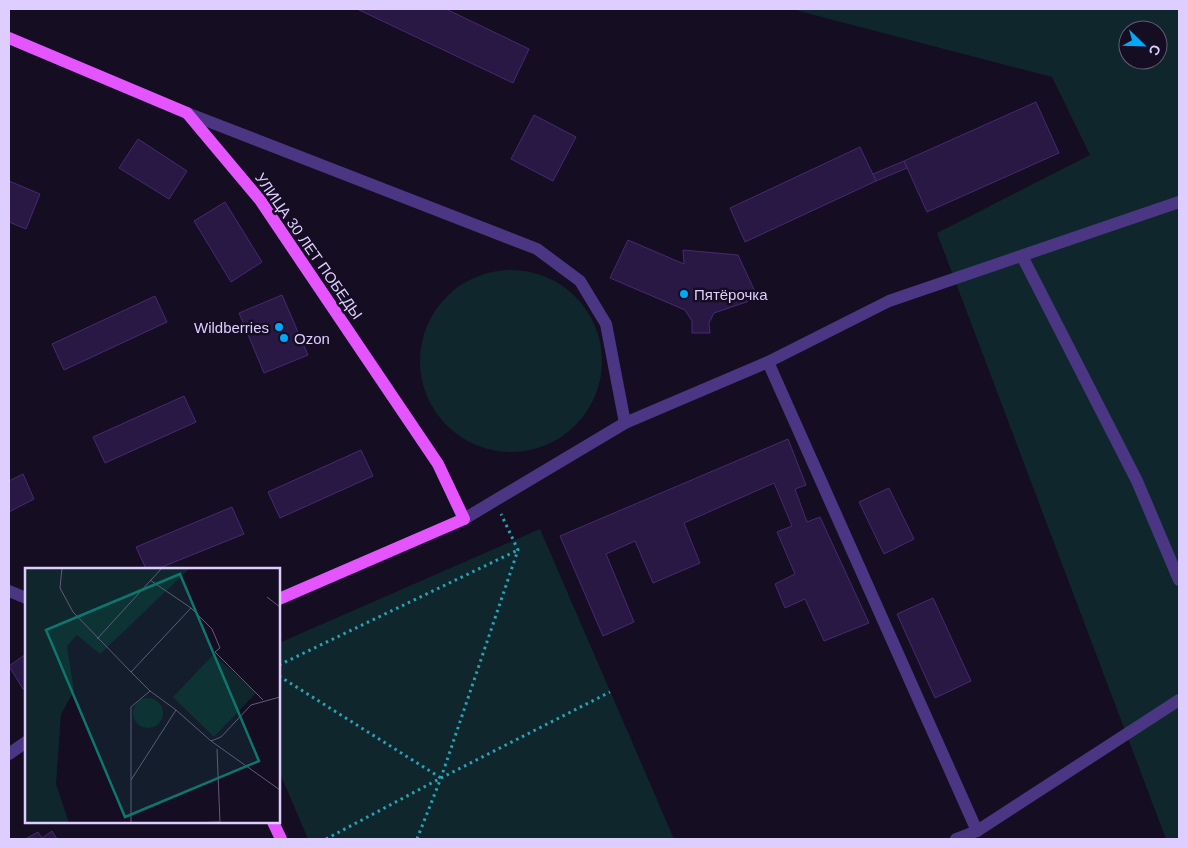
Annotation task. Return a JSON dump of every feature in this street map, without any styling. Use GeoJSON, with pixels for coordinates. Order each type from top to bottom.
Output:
{"type":"FeatureCollection","features":[{"type":"Feature","properties":{"kind":"main road","name":"УЛИЦА 30 ЛЕТ ПОБЕДЫ"},"geometry":{"type":"LineString","coordinates":[[9,38],[187,113],[260,200],[438,464],[464,519]]}},
{"type":"Feature","properties":{"kind":"main road"},"geometry":{"type":"LineString","coordinates":[[280,599],[464,519]]}},
{"type":"Feature","properties":{"kind":"main road"},"geometry":{"type":"LineString","coordinates":[[273,823],[281,839]]}},
{"type":"Feature","properties":{"kind":"street"},"geometry":{"type":"LineString","coordinates":[[187,113],[537,249],[580,282],[606,324],[625,423]]}},
{"type":"Feature","properties":{"kind":"street"},"geometry":{"type":"LineString","coordinates":[[464,519],[625,423],[768,362],[889,301],[1179,202]]}},
{"type":"Feature","properties":{"kind":"street"},"geometry":{"type":"LineString","coordinates":[[1022,256],[1137,480],[1179,580]]}},
{"type":"Feature","properties":{"kind":"street"},"geometry":{"type":"LineString","coordinates":[[768,362],[977,831]]}},
{"type":"Feature","properties":{"kind":"street"},"geometry":{"type":"LineString","coordinates":[[9,590],[25,598]]}},
{"type":"Feature","properties":{"kind":"street"},"geometry":{"type":"LineString","coordinates":[[956,839],[977,831],[1179,700]]}},
{"type":"Feature","properties":{"kind":"street"},"geometry":{"type":"LineString","coordinates":[[9,754],[25,743]]}},
{"type":"Feature","properties":{"kind":"path"},"geometry":{"type":"LineString","coordinates":[[417,839],[440,778],[518,550],[494,501]]}},
{"type":"Feature","properties":{"kind":"path"},"geometry":{"type":"LineString","coordinates":[[280,665],[518,550]]}},
{"type":"Feature","properties":{"kind":"path"},"geometry":{"type":"LineString","coordinates":[[280,677],[440,778]]}},
{"type":"Feature","properties":{"kind":"path"},"geometry":{"type":"LineString","coordinates":[[326,839],[440,778],[610,692]]}},
{"type":"Feature","properties":{"kind":"green space"},"geometry":{"type":"Polygon","coordinates":[[[797,9],[1179,9],[1179,839],[1166,839],[937,233],[1090,155],[1052,77],[797,9]]]}},
{"type":"Feature","properties":{"kind":"green space"},"geometry":{"type":"Polygon","coordinates":[[[502,270],[520,270],[546,277],[562,285],[582,303],[595,326],[602,352],[602,370],[595,396],[582,419],[569,432],[537,448],[520,452],[502,452],[476,445],[460,437],[440,419],[424,387],[420,370],[420,352],[427,326],[435,310],[453,290],[485,274],[502,270]]]}},
{"type":"Feature","properties":{"kind":"green space"},"geometry":{"type":"Polygon","coordinates":[[[540,529],[674,839],[308,839],[280,773],[280,643],[540,529]]]}},
{"type":"Feature","properties":{"kind":"building"},"geometry":{"type":"Polygon","coordinates":[[[357,9],[446,9],[529,49],[513,83],[357,9]]]}},
{"type":"Feature","properties":{"kind":"building"},"geometry":{"type":"Polygon","coordinates":[[[1036,102],[1059,153],[927,212],[904,161],[1036,102]]]}},
{"type":"Feature","properties":{"kind":"building"},"geometry":{"type":"Polygon","coordinates":[[[534,115],[576,137],[553,181],[511,159],[534,115]]]}},
{"type":"Feature","properties":{"kind":"building"},"geometry":{"type":"Polygon","coordinates":[[[138,139],[187,171],[169,199],[119,168],[138,139]]]}},
{"type":"Feature","properties":{"kind":"building"},"geometry":{"type":"Polygon","coordinates":[[[860,147],[876,181],[745,242],[730,208],[860,147]]]}},
{"type":"Feature","properties":{"kind":"building"},"geometry":{"type":"Polygon","coordinates":[[[904,161],[907,168],[876,181],[873,174],[904,161]]]}},
{"type":"Feature","properties":{"kind":"building"},"geometry":{"type":"Polygon","coordinates":[[[9,181],[40,194],[26,229],[9,222],[9,181]]]}},
{"type":"Feature","properties":{"kind":"building"},"geometry":{"type":"Polygon","coordinates":[[[225,202],[262,262],[231,282],[194,221],[225,202]]]}},
{"type":"Feature","properties":{"kind":"building"},"geometry":{"type":"Polygon","coordinates":[[[628,240],[684,264],[683,250],[738,255],[758,298],[714,313],[709,323],[710,333],[692,333],[692,321],[685,310],[610,278],[628,240]]]}},
{"type":"Feature","properties":{"kind":"building"},"geometry":{"type":"Polygon","coordinates":[[[282,295],[308,355],[264,373],[239,313],[282,295]]]}},
{"type":"Feature","properties":{"kind":"building"},"geometry":{"type":"Polygon","coordinates":[[[155,296],[167,322],[64,370],[52,344],[155,296]]]}},
{"type":"Feature","properties":{"kind":"building"},"geometry":{"type":"Polygon","coordinates":[[[184,396],[196,422],[105,463],[93,437],[184,396]]]}},
{"type":"Feature","properties":{"kind":"building"},"geometry":{"type":"Polygon","coordinates":[[[788,439],[806,485],[795,489],[807,522],[820,517],[869,623],[824,641],[805,599],[785,608],[775,584],[795,574],[777,532],[792,526],[774,483],[684,523],[700,563],[653,583],[635,541],[606,554],[634,622],[603,636],[560,536],[788,439]]]}},
{"type":"Feature","properties":{"kind":"building"},"geometry":{"type":"Polygon","coordinates":[[[361,450],[373,476],[280,518],[268,492],[361,450]]]}},
{"type":"Feature","properties":{"kind":"building"},"geometry":{"type":"Polygon","coordinates":[[[23,474],[34,499],[9,512],[9,481],[23,474]]]}},
{"type":"Feature","properties":{"kind":"building"},"geometry":{"type":"Polygon","coordinates":[[[889,488],[914,539],[884,554],[859,502],[889,488]]]}},
{"type":"Feature","properties":{"kind":"building"},"geometry":{"type":"Polygon","coordinates":[[[232,507],[244,534],[159,568],[146,568],[136,547],[232,507]]]}},
{"type":"Feature","properties":{"kind":"building"},"geometry":{"type":"Polygon","coordinates":[[[933,598],[971,681],[935,698],[897,614],[933,598]]]}},
{"type":"Feature","properties":{"kind":"building"},"geometry":{"type":"Polygon","coordinates":[[[25,655],[25,688],[23,689],[9,666],[25,655]]]}},
{"type":"Feature","properties":{"kind":"building"},"geometry":{"type":"Polygon","coordinates":[[[52,831],[57,839],[27,838],[38,832],[42,838],[52,831]]]}},
{"type":"Feature","properties":{"kind":"place","name":"Пятёрочка"},"geometry":{"type":"Point","coordinates":[684,294]}},
{"type":"Feature","properties":{"kind":"place","name":"Wildberries"},"geometry":{"type":"Point","coordinates":[279,327]}},
{"type":"Feature","properties":{"kind":"place","name":"Ozon"},"geometry":{"type":"Point","coordinates":[284,338]}}]}
